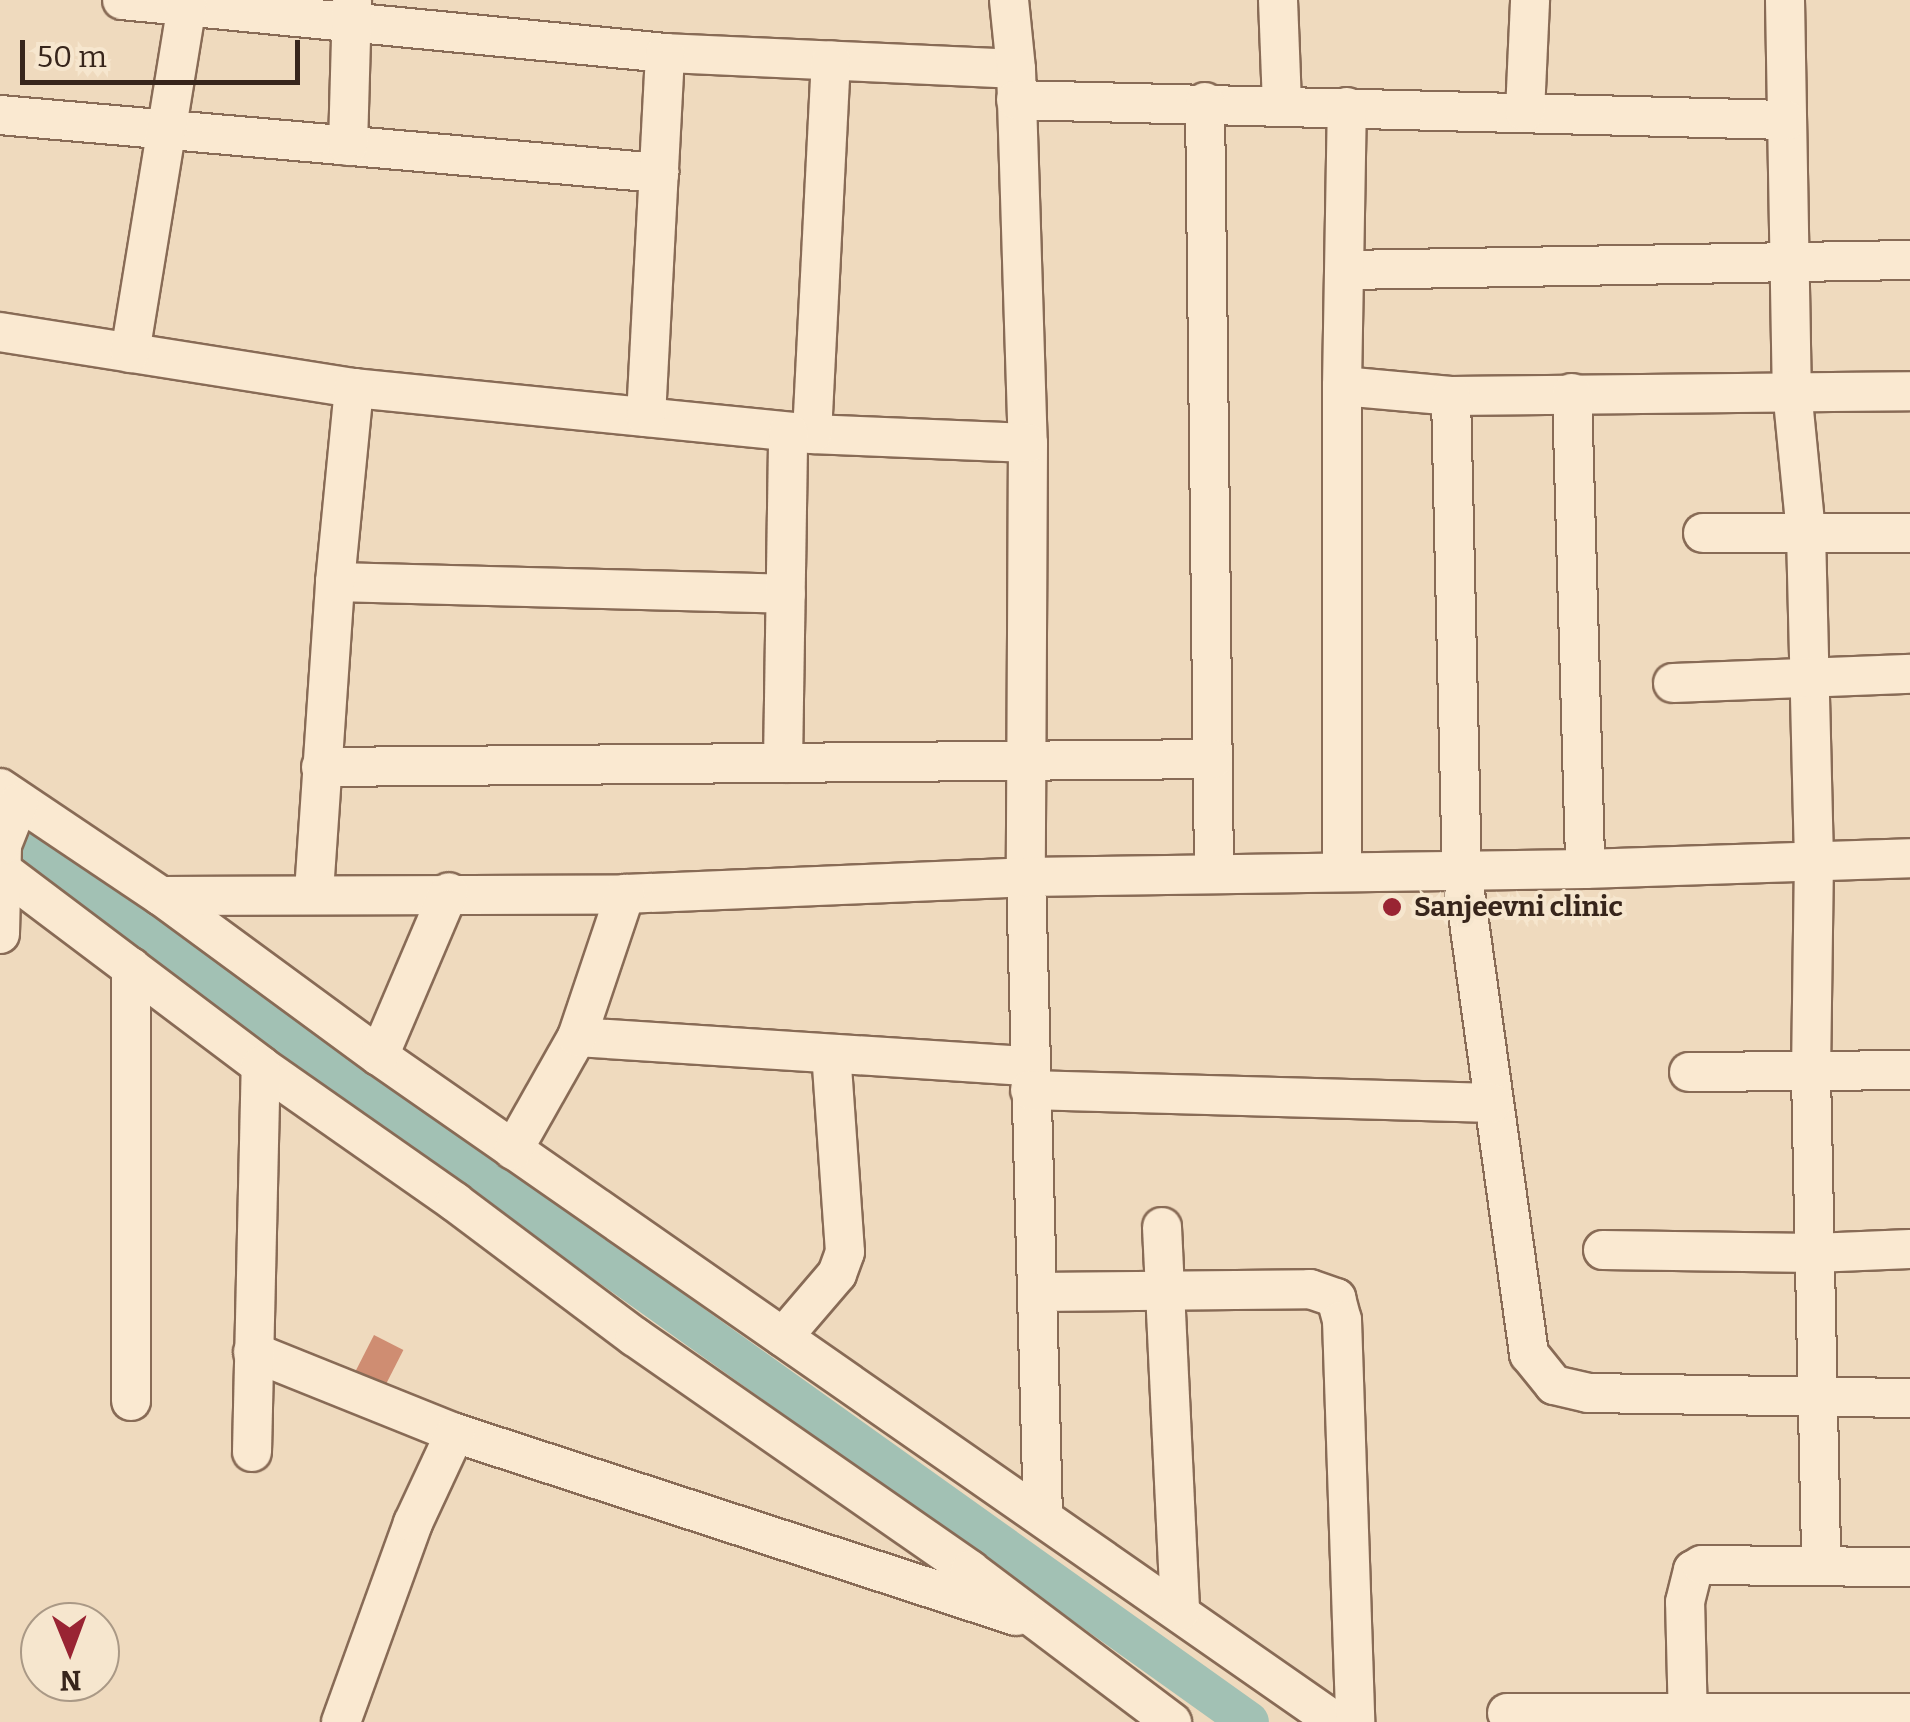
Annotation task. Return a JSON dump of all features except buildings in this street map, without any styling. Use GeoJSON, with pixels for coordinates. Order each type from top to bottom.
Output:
{"type":"FeatureCollection","features":[{"type":"Feature","properties":{"kind":"street"},"geometry":{"type":"LineString","coordinates":[[122,0],[353,11],[664,53],[831,60],[1016,85],[1205,102],[1787,120]]}},
{"type":"Feature","properties":{"kind":"street"},"geometry":{"type":"LineString","coordinates":[[1009,0],[1016,85],[1028,443],[1026,878],[1043,1516]]}},
{"type":"Feature","properties":{"kind":"street"},"geometry":{"type":"LineString","coordinates":[[1278,0],[1282,105]]}},
{"type":"Feature","properties":{"kind":"street"},"geometry":{"type":"LineString","coordinates":[[1525,112],[1530,0]]}},
{"type":"Feature","properties":{"kind":"street"},"geometry":{"type":"LineString","coordinates":[[1785,0],[1792,390],[1806,534],[1814,859],[1811,1074],[1821,1566]]}},
{"type":"Feature","properties":{"kind":"street"},"geometry":{"type":"LineString","coordinates":[[130,352],[187,4]]}},
{"type":"Feature","properties":{"kind":"street"},"geometry":{"type":"LineString","coordinates":[[348,146],[353,11]]}},
{"type":"Feature","properties":{"kind":"street"},"geometry":{"type":"LineString","coordinates":[[646,417],[664,53]]}},
{"type":"Feature","properties":{"kind":"street"},"geometry":{"type":"LineString","coordinates":[[783,763],[786,594],[831,60]]}},
{"type":"Feature","properties":{"kind":"street"},"geometry":{"type":"LineString","coordinates":[[1205,102],[1214,874]]}},
{"type":"Feature","properties":{"kind":"street"},"geometry":{"type":"LineString","coordinates":[[1342,870],[1342,386],[1347,107]]}},
{"type":"Feature","properties":{"kind":"street"},"geometry":{"type":"LineString","coordinates":[[0,114],[164,132],[658,173]]}},
{"type":"Feature","properties":{"kind":"street"},"geometry":{"type":"LineString","coordinates":[[1347,270],[1910,260]]}},
{"type":"Feature","properties":{"kind":"street"},"geometry":{"type":"LineString","coordinates":[[0,332],[354,388],[800,433],[1028,443]]}},
{"type":"Feature","properties":{"kind":"street"},"geometry":{"type":"LineString","coordinates":[[1342,386],[1451,396],[1910,391]]}},
{"type":"Feature","properties":{"kind":"street"},"geometry":{"type":"LineString","coordinates":[[314,892],[334,582],[354,388]]}},
{"type":"Feature","properties":{"kind":"street"},"geometry":{"type":"LineString","coordinates":[[1572,394],[1585,869]]}},
{"type":"Feature","properties":{"kind":"street"},"geometry":{"type":"LineString","coordinates":[[1451,396],[1462,871],[1521,1322],[1529,1354],[1554,1385],[1588,1392],[1910,1398]]}},
{"type":"Feature","properties":{"kind":"street"},"geometry":{"type":"LineString","coordinates":[[1703,533],[1910,532]]}},
{"type":"Feature","properties":{"kind":"street"},"geometry":{"type":"LineString","coordinates":[[334,582],[786,594]]}},
{"type":"Feature","properties":{"kind":"street"},"geometry":{"type":"LineString","coordinates":[[1673,684],[1910,674]]}},
{"type":"Feature","properties":{"kind":"street"},"geometry":{"type":"LineString","coordinates":[[321,767],[1213,760]]}},
{"type":"Feature","properties":{"kind":"street"},"geometry":{"type":"LineString","coordinates":[[5,833],[161,896],[379,1056],[1336,1722]]}},
{"type":"Feature","properties":{"kind":"street"},"geometry":{"type":"LineString","coordinates":[[0,934],[5,833]]}},
{"type":"Feature","properties":{"kind":"street"},"geometry":{"type":"LineString","coordinates":[[5,833],[131,966],[260,1066],[1172,1722]]}},
{"type":"Feature","properties":{"kind":"street"},"geometry":{"type":"LineString","coordinates":[[161,896],[314,892],[625,894],[1026,878],[1585,869],[1910,858]]}},
{"type":"Feature","properties":{"kind":"street"},"geometry":{"type":"LineString","coordinates":[[379,1056],[449,892]]}},
{"type":"Feature","properties":{"kind":"street"},"geometry":{"type":"LineString","coordinates":[[513,1150],[577,1037],[625,894]]}},
{"type":"Feature","properties":{"kind":"street"},"geometry":{"type":"LineString","coordinates":[[131,966],[131,1401]]}},
{"type":"Feature","properties":{"kind":"street"},"geometry":{"type":"LineString","coordinates":[[577,1037],[831,1054],[1030,1078],[1492,1103]]}},
{"type":"Feature","properties":{"kind":"street"},"geometry":{"type":"LineString","coordinates":[[783,1337],[837,1274],[846,1252],[831,1054]]}},
{"type":"Feature","properties":{"kind":"street"},"geometry":{"type":"LineString","coordinates":[[252,1452],[260,1066]]}},
{"type":"Feature","properties":{"kind":"street"},"geometry":{"type":"LineString","coordinates":[[1689,1072],[1811,1074],[1910,1070]]}},
{"type":"Feature","properties":{"kind":"street"},"geometry":{"type":"LineString","coordinates":[[1162,1227],[1180,1612]]}},
{"type":"Feature","properties":{"kind":"street"},"geometry":{"type":"LineString","coordinates":[[1603,1250],[1814,1253],[1910,1249]]}},
{"type":"Feature","properties":{"kind":"street"},"geometry":{"type":"LineString","coordinates":[[1037,1292],[1310,1289],[1326,1292],[1341,1306],[1355,1722]]}},
{"type":"Feature","properties":{"kind":"street"},"geometry":{"type":"LineString","coordinates":[[253,1352],[455,1433],[1042,1625]]}},
{"type":"Feature","properties":{"kind":"street"},"geometry":{"type":"LineString","coordinates":[[342,1722],[413,1524],[455,1433]]}},
{"type":"Feature","properties":{"kind":"street"},"geometry":{"type":"LineString","coordinates":[[1688,1718],[1685,1602],[1693,1570],[1702,1564],[1910,1567]]}},
{"type":"Feature","properties":{"kind":"street"},"geometry":{"type":"LineString","coordinates":[[1507,1713],[1688,1718],[1910,1714]]}},
{"type":"Feature","properties":{"kind":"waterway"},"geometry":{"type":"LineString","coordinates":[[0,831],[1249,1722]]}},
{"type":"Feature","properties":{"kind":"place","name":"Sanjeevni clinic"},"geometry":{"type":"Point","coordinates":[1392,907]}}]}
